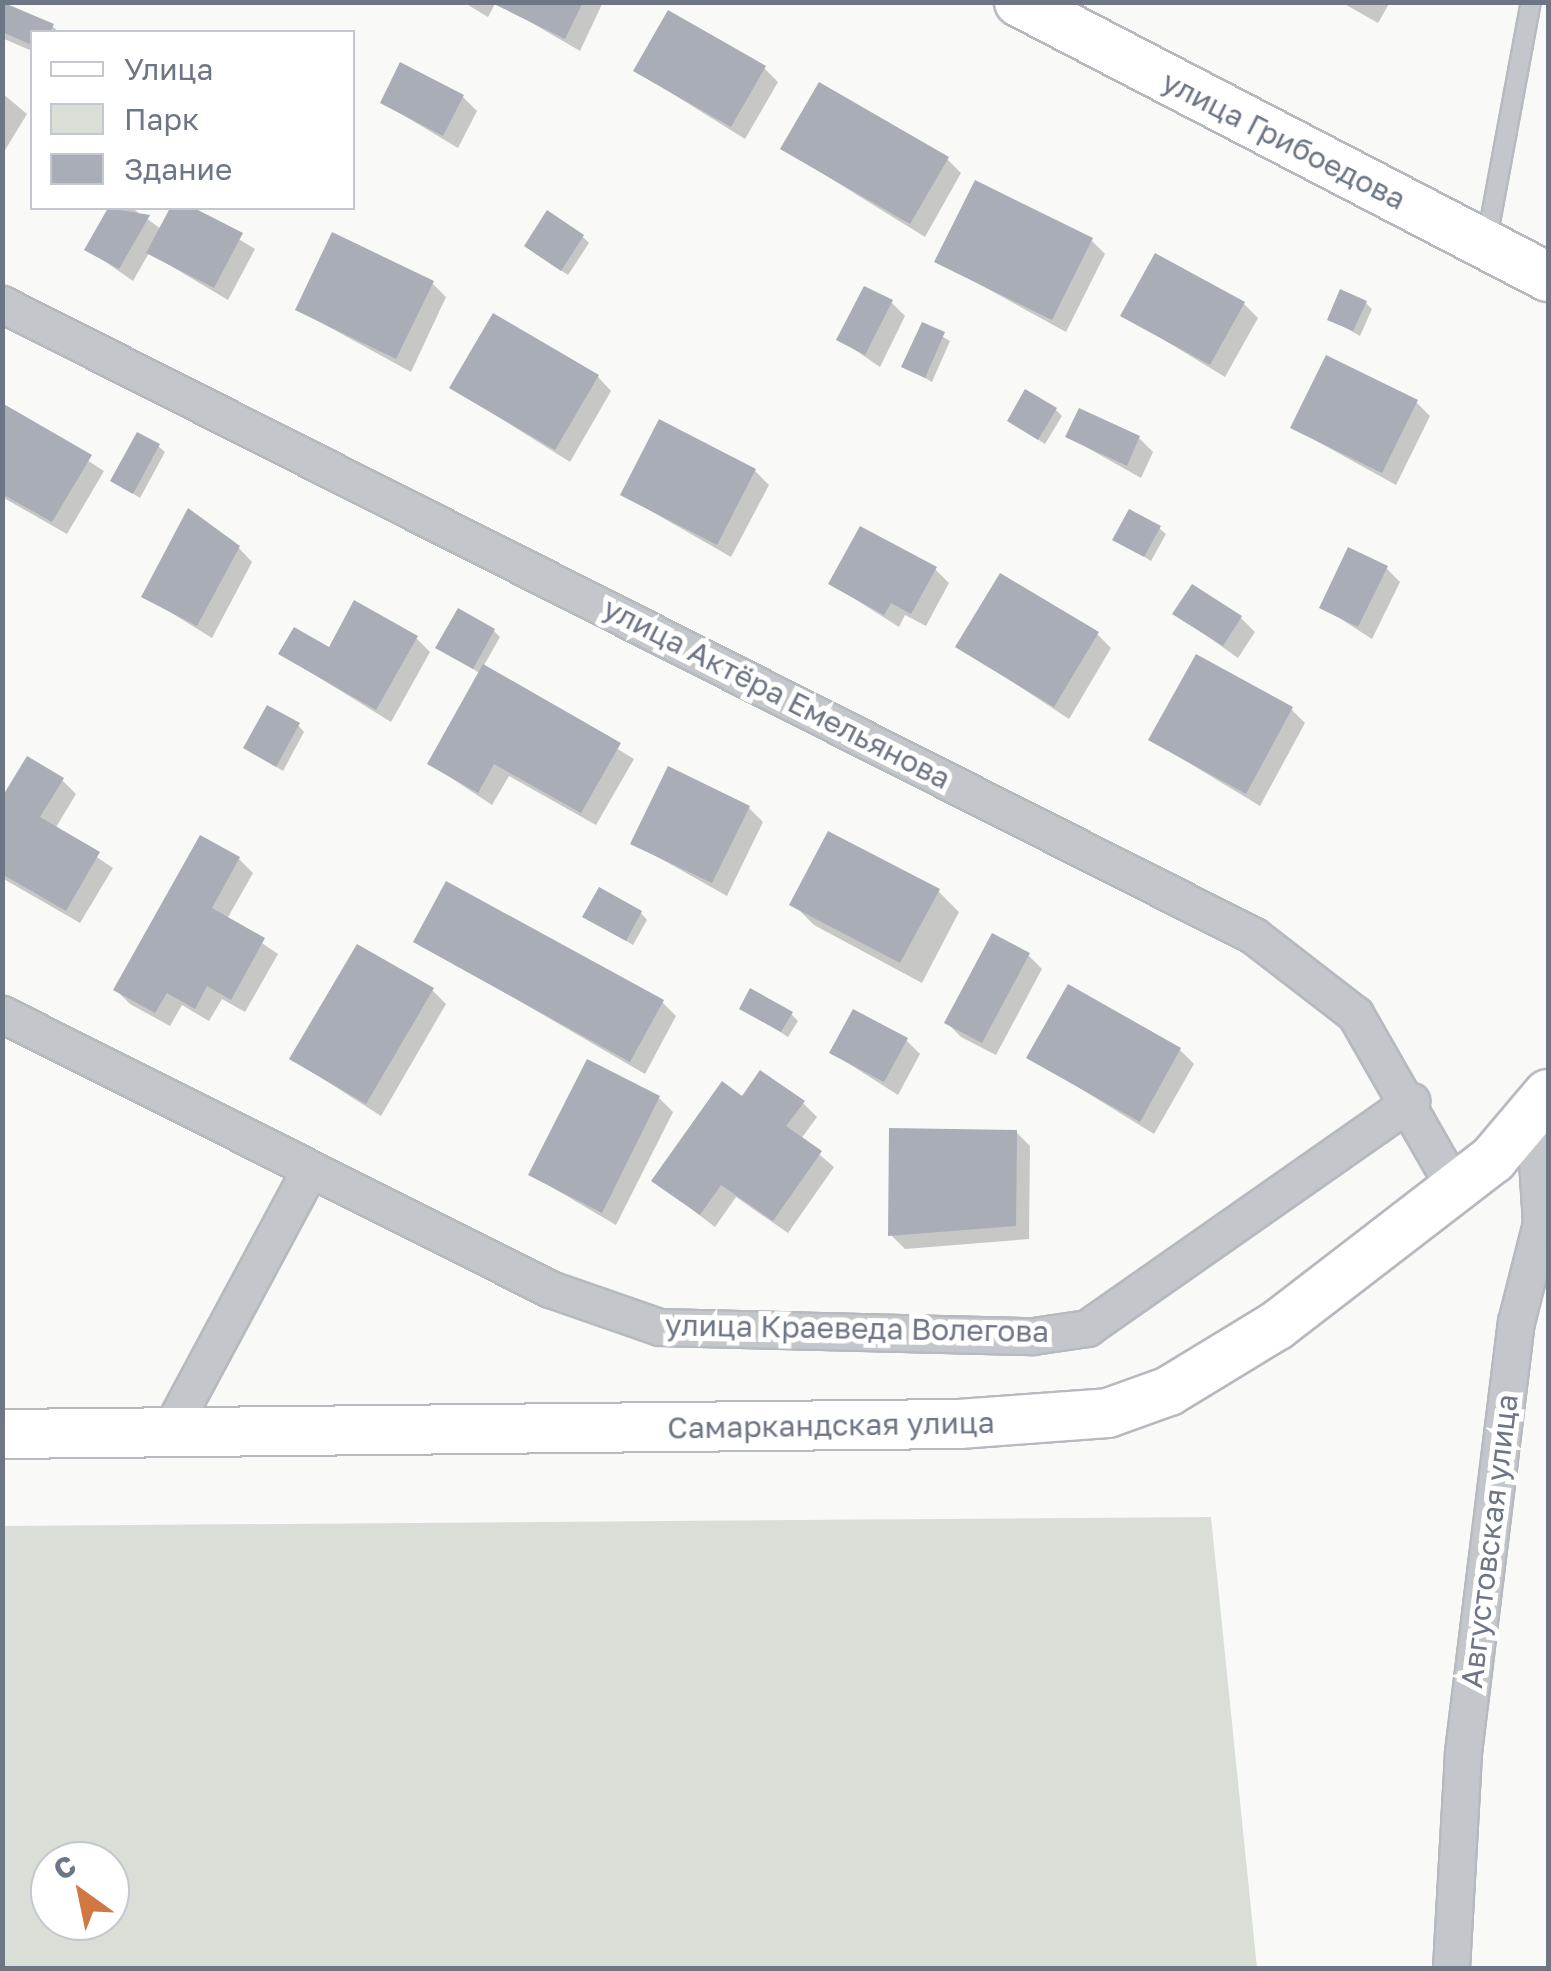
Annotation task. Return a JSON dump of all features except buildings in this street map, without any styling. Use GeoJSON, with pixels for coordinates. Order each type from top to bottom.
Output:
{"type":"FeatureCollection","features":[{"type":"Feature","properties":{"kind":"street","name":"улица Грибоедова"},"geometry":{"type":"LineString","coordinates":[[1019,2],[1548,276]]}},
{"type":"Feature","properties":{"kind":"street","name":"улица Актёра Емельянова"},"geometry":{"type":"LineString","coordinates":[[2,304],[1254,936],[1355,1014],[1411,1101],[1456,1190]]}},
{"type":"Feature","properties":{"kind":"street","name":"улица Краеведа Волегова"},"geometry":{"type":"LineString","coordinates":[[2,1014],[550,1289],[659,1327],[1033,1336],[1086,1328],[1411,1101]]}},
{"type":"Feature","properties":{"kind":"street","name":"Самаркандская улица"},"geometry":{"type":"LineString","coordinates":[[2,1434],[975,1424],[1108,1412],[1225,1361],[1456,1190],[1541,1105]]}},
{"type":"Feature","properties":{"kind":"street","name":"Августовская улица"},"geometry":{"type":"LineString","coordinates":[[1451,1968],[1465,1732],[1516,1322],[1544,1221],[1541,1105]]}},
{"type":"Feature","properties":{"kind":"street"},"geometry":{"type":"LineString","coordinates":[[168,1432],[310,1169]]}},
{"type":"Feature","properties":{"kind":"lane"},"geometry":{"type":"LineString","coordinates":[[1486,244],[1531,2]]}},
{"type":"Feature","properties":{"kind":"green space"},"geometry":{"type":"Polygon","coordinates":[[[1211,1517],[1257,1968],[3,1968],[3,1526],[1211,1517]]]}}]}
